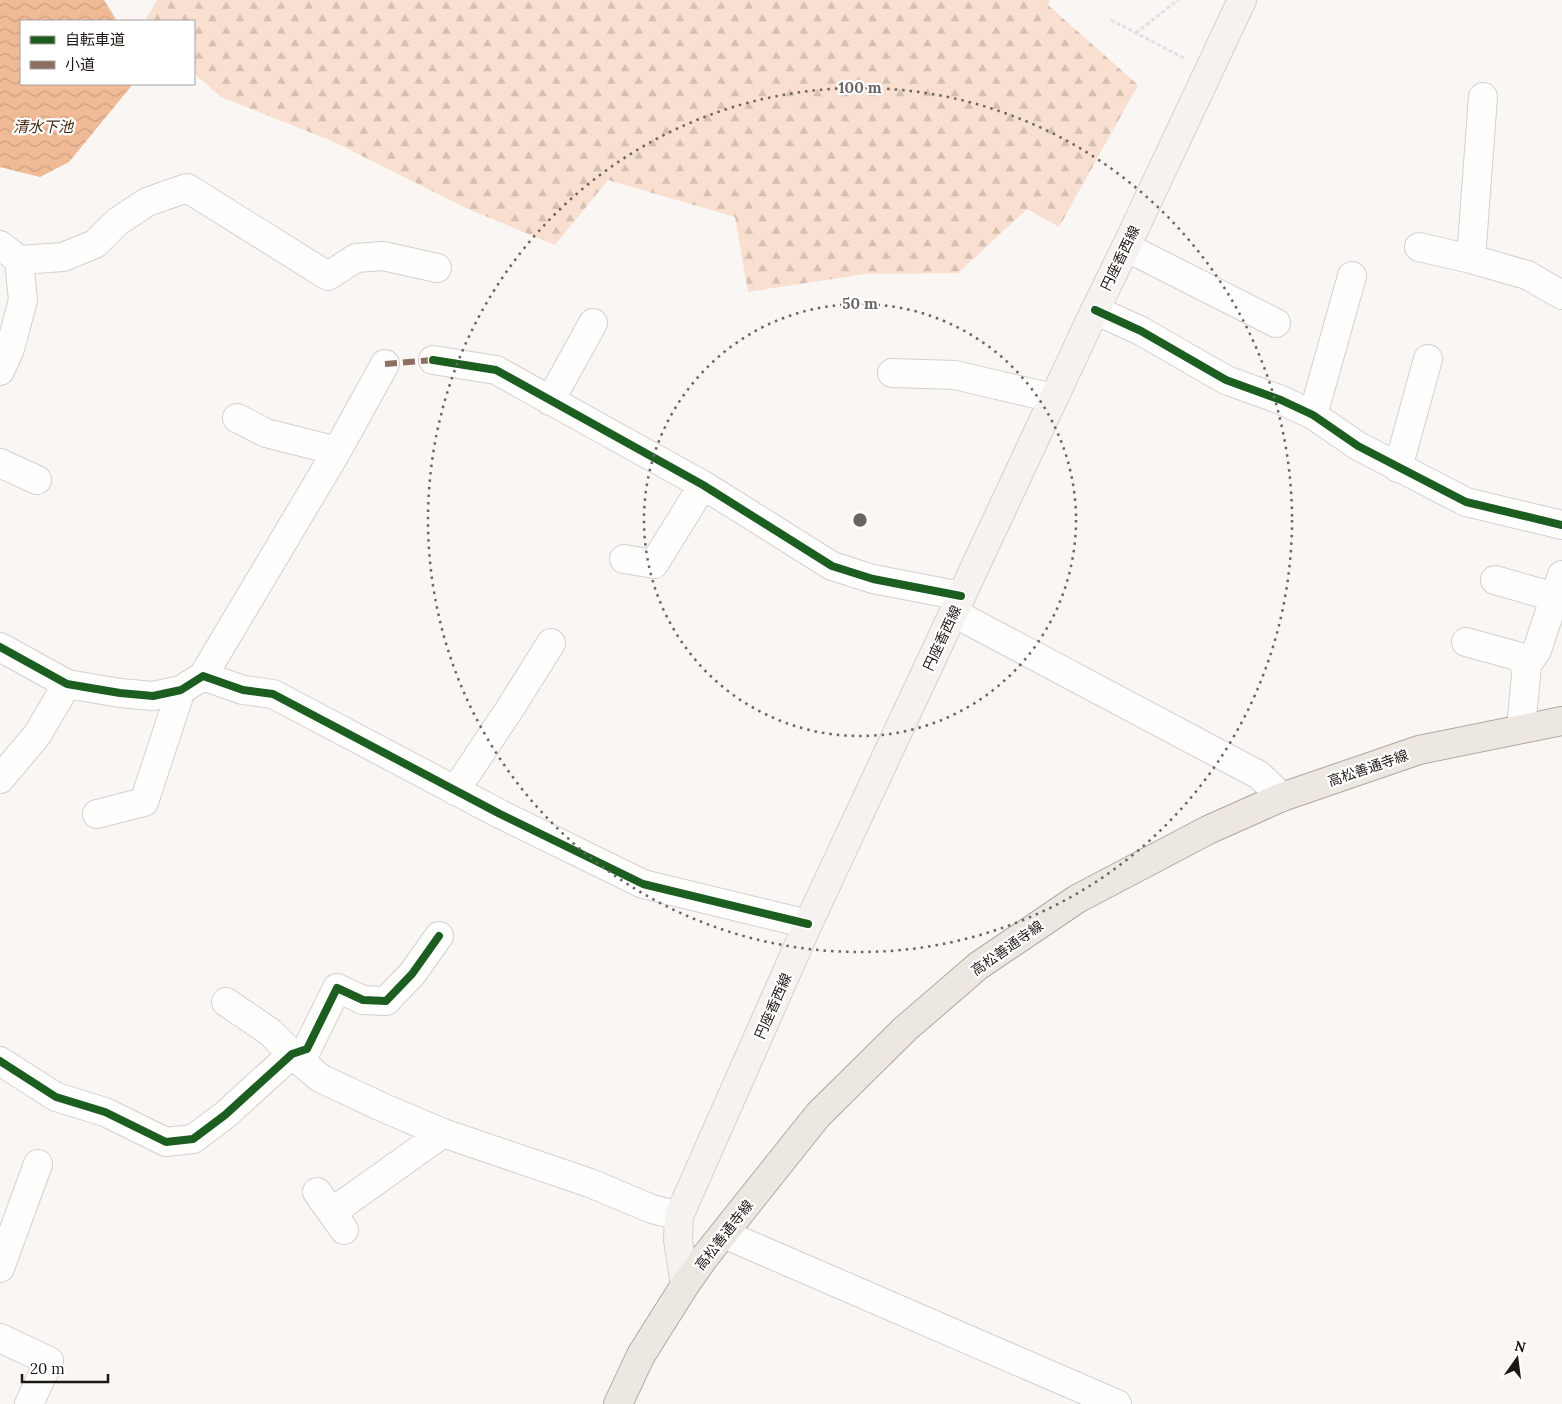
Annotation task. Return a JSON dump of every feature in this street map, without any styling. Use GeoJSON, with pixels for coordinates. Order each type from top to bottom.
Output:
{"type":"FeatureCollection","features":[{"type":"Feature","properties":{"kind":"main road","name":"円座香西線"},"geometry":{"type":"LineString","coordinates":[[685,1285],[678,1240],[679,1216],[808,924],[1053,398],[1242,0]]}},
{"type":"Feature","properties":{"kind":"main road","name":"高松善通寺線"},"geometry":{"type":"LineString","coordinates":[[618,1404],[641,1355],[685,1285],[818,1116],[906,1029],[978,966],[1076,900],[1208,830],[1282,797],[1419,750],[1562,720]]}},
{"type":"Feature","properties":{"kind":"street"},"geometry":{"type":"LineString","coordinates":[[1471,259],[1482,97]]}},
{"type":"Feature","properties":{"kind":"street"},"geometry":{"type":"LineString","coordinates":[[0,372],[10,349],[23,300],[9,252],[63,257],[95,244],[117,222],[148,202],[187,188],[328,276],[356,258],[383,256],[437,268]]}},
{"type":"Feature","properties":{"kind":"street"},"geometry":{"type":"LineString","coordinates":[[1126,247],[1276,323]]}},
{"type":"Feature","properties":{"kind":"street"},"geometry":{"type":"LineString","coordinates":[[1418,247],[1471,259],[1527,275],[1562,295]]}},
{"type":"Feature","properties":{"kind":"street"},"geometry":{"type":"LineString","coordinates":[[1314,416],[1352,276]]}},
{"type":"Feature","properties":{"kind":"street"},"geometry":{"type":"LineString","coordinates":[[1095,310],[1141,331],[1226,380],[1280,400],[1314,416],[1358,446],[1466,502],[1562,525]]}},
{"type":"Feature","properties":{"kind":"street"},"geometry":{"type":"LineString","coordinates":[[550,401],[592,323]]}},
{"type":"Feature","properties":{"kind":"street"},"geometry":{"type":"LineString","coordinates":[[1398,468],[1428,359]]}},
{"type":"Feature","properties":{"kind":"street"},"geometry":{"type":"LineString","coordinates":[[433,360],[496,370],[703,485],[832,566],[957,604],[1259,775],[1282,797]]}},
{"type":"Feature","properties":{"kind":"street"},"geometry":{"type":"LineString","coordinates":[[96,814],[144,802],[192,683],[336,451],[385,364]]}},
{"type":"Feature","properties":{"kind":"street"},"geometry":{"type":"LineString","coordinates":[[892,373],[954,375],[1053,398]]}},
{"type":"Feature","properties":{"kind":"street"},"geometry":{"type":"LineString","coordinates":[[237,418],[266,433],[336,451]]}},
{"type":"Feature","properties":{"kind":"street"},"geometry":{"type":"LineString","coordinates":[[0,463],[36,480]]}},
{"type":"Feature","properties":{"kind":"street"},"geometry":{"type":"LineString","coordinates":[[624,559],[654,564],[703,485]]}},
{"type":"Feature","properties":{"kind":"street"},"geometry":{"type":"LineString","coordinates":[[1495,580],[1558,586],[1537,650],[1527,665],[1521,728]]}},
{"type":"Feature","properties":{"kind":"street"},"geometry":{"type":"LineString","coordinates":[[1466,642],[1517,656],[1527,665]]}},
{"type":"Feature","properties":{"kind":"street"},"geometry":{"type":"LineString","coordinates":[[455,791],[551,643]]}},
{"type":"Feature","properties":{"kind":"street"},"geometry":{"type":"LineString","coordinates":[[0,647],[67,684],[120,693],[153,696],[192,683],[273,694],[455,791],[643,884],[808,924]]}},
{"type":"Feature","properties":{"kind":"street"},"geometry":{"type":"LineString","coordinates":[[0,779],[37,736],[67,684]]}},
{"type":"Feature","properties":{"kind":"street"},"geometry":{"type":"LineString","coordinates":[[0,1061],[56,1097],[105,1112],[166,1142],[193,1139],[225,1115],[292,1054],[307,1049],[337,988],[362,1000],[386,1001],[412,974],[439,936]]}},
{"type":"Feature","properties":{"kind":"street"},"geometry":{"type":"LineString","coordinates":[[226,1002],[270,1032],[320,1078],[443,1134],[590,1182],[652,1209],[679,1216]]}},
{"type":"Feature","properties":{"kind":"street"},"geometry":{"type":"LineString","coordinates":[[331,1211],[443,1134]]}},
{"type":"Feature","properties":{"kind":"street"},"geometry":{"type":"LineString","coordinates":[[0,1268],[38,1164]]}},
{"type":"Feature","properties":{"kind":"street"},"geometry":{"type":"LineString","coordinates":[[724,1234],[1117,1404]]}},
{"type":"Feature","properties":{"kind":"street"},"geometry":{"type":"LineString","coordinates":[[0,1338],[49,1361],[28,1404]]}},
{"type":"Feature","properties":{"kind":"path"},"geometry":{"type":"LineString","coordinates":[[1136,33],[1178,0]]}},
{"type":"Feature","properties":{"kind":"path"},"geometry":{"type":"LineString","coordinates":[[1112,20],[1209,70]]}},
{"type":"Feature","properties":{"kind":"green space"},"geometry":{"type":"Polygon","coordinates":[[[157,0],[1050,0],[1048,5],[1138,85],[1059,227],[1027,209],[958,273],[865,274],[748,292],[735,217],[608,180],[555,245],[466,208],[332,141],[221,97],[195,74],[195,20],[146,20],[157,0]]]}},
{"type":"Feature","properties":{"kind":"water","name":"清水下池"},"geometry":{"type":"Polygon","coordinates":[[[0,0],[104,0],[116,20],[20,20],[20,85],[132,85],[69,162],[40,177],[0,167],[0,0]]]}},
{"type":"Feature","properties":{"kind":"marked path"},"geometry":{"type":"LineString","coordinates":[[385,364],[433,360]]}},
{"type":"Feature","properties":{"kind":"cycle path"},"geometry":{"type":"LineString","coordinates":[[1095,310],[1141,331],[1226,380],[1281,400],[1313,415],[1358,446],[1466,502],[1562,525]]}},
{"type":"Feature","properties":{"kind":"cycle path"},"geometry":{"type":"LineString","coordinates":[[433,360],[496,370],[703,485],[832,566],[873,579],[961,596]]}},
{"type":"Feature","properties":{"kind":"cycle path"},"geometry":{"type":"LineString","coordinates":[[0,647],[67,684],[120,693],[153,696],[181,690],[203,676],[243,690],[273,694],[500,814],[643,884],[808,924]]}},
{"type":"Feature","properties":{"kind":"cycle path"},"geometry":{"type":"LineString","coordinates":[[0,1061],[56,1097],[105,1112],[166,1142],[193,1139],[225,1115],[292,1054],[307,1049],[337,988],[363,1000],[386,1001],[412,974],[439,936]]}}]}
